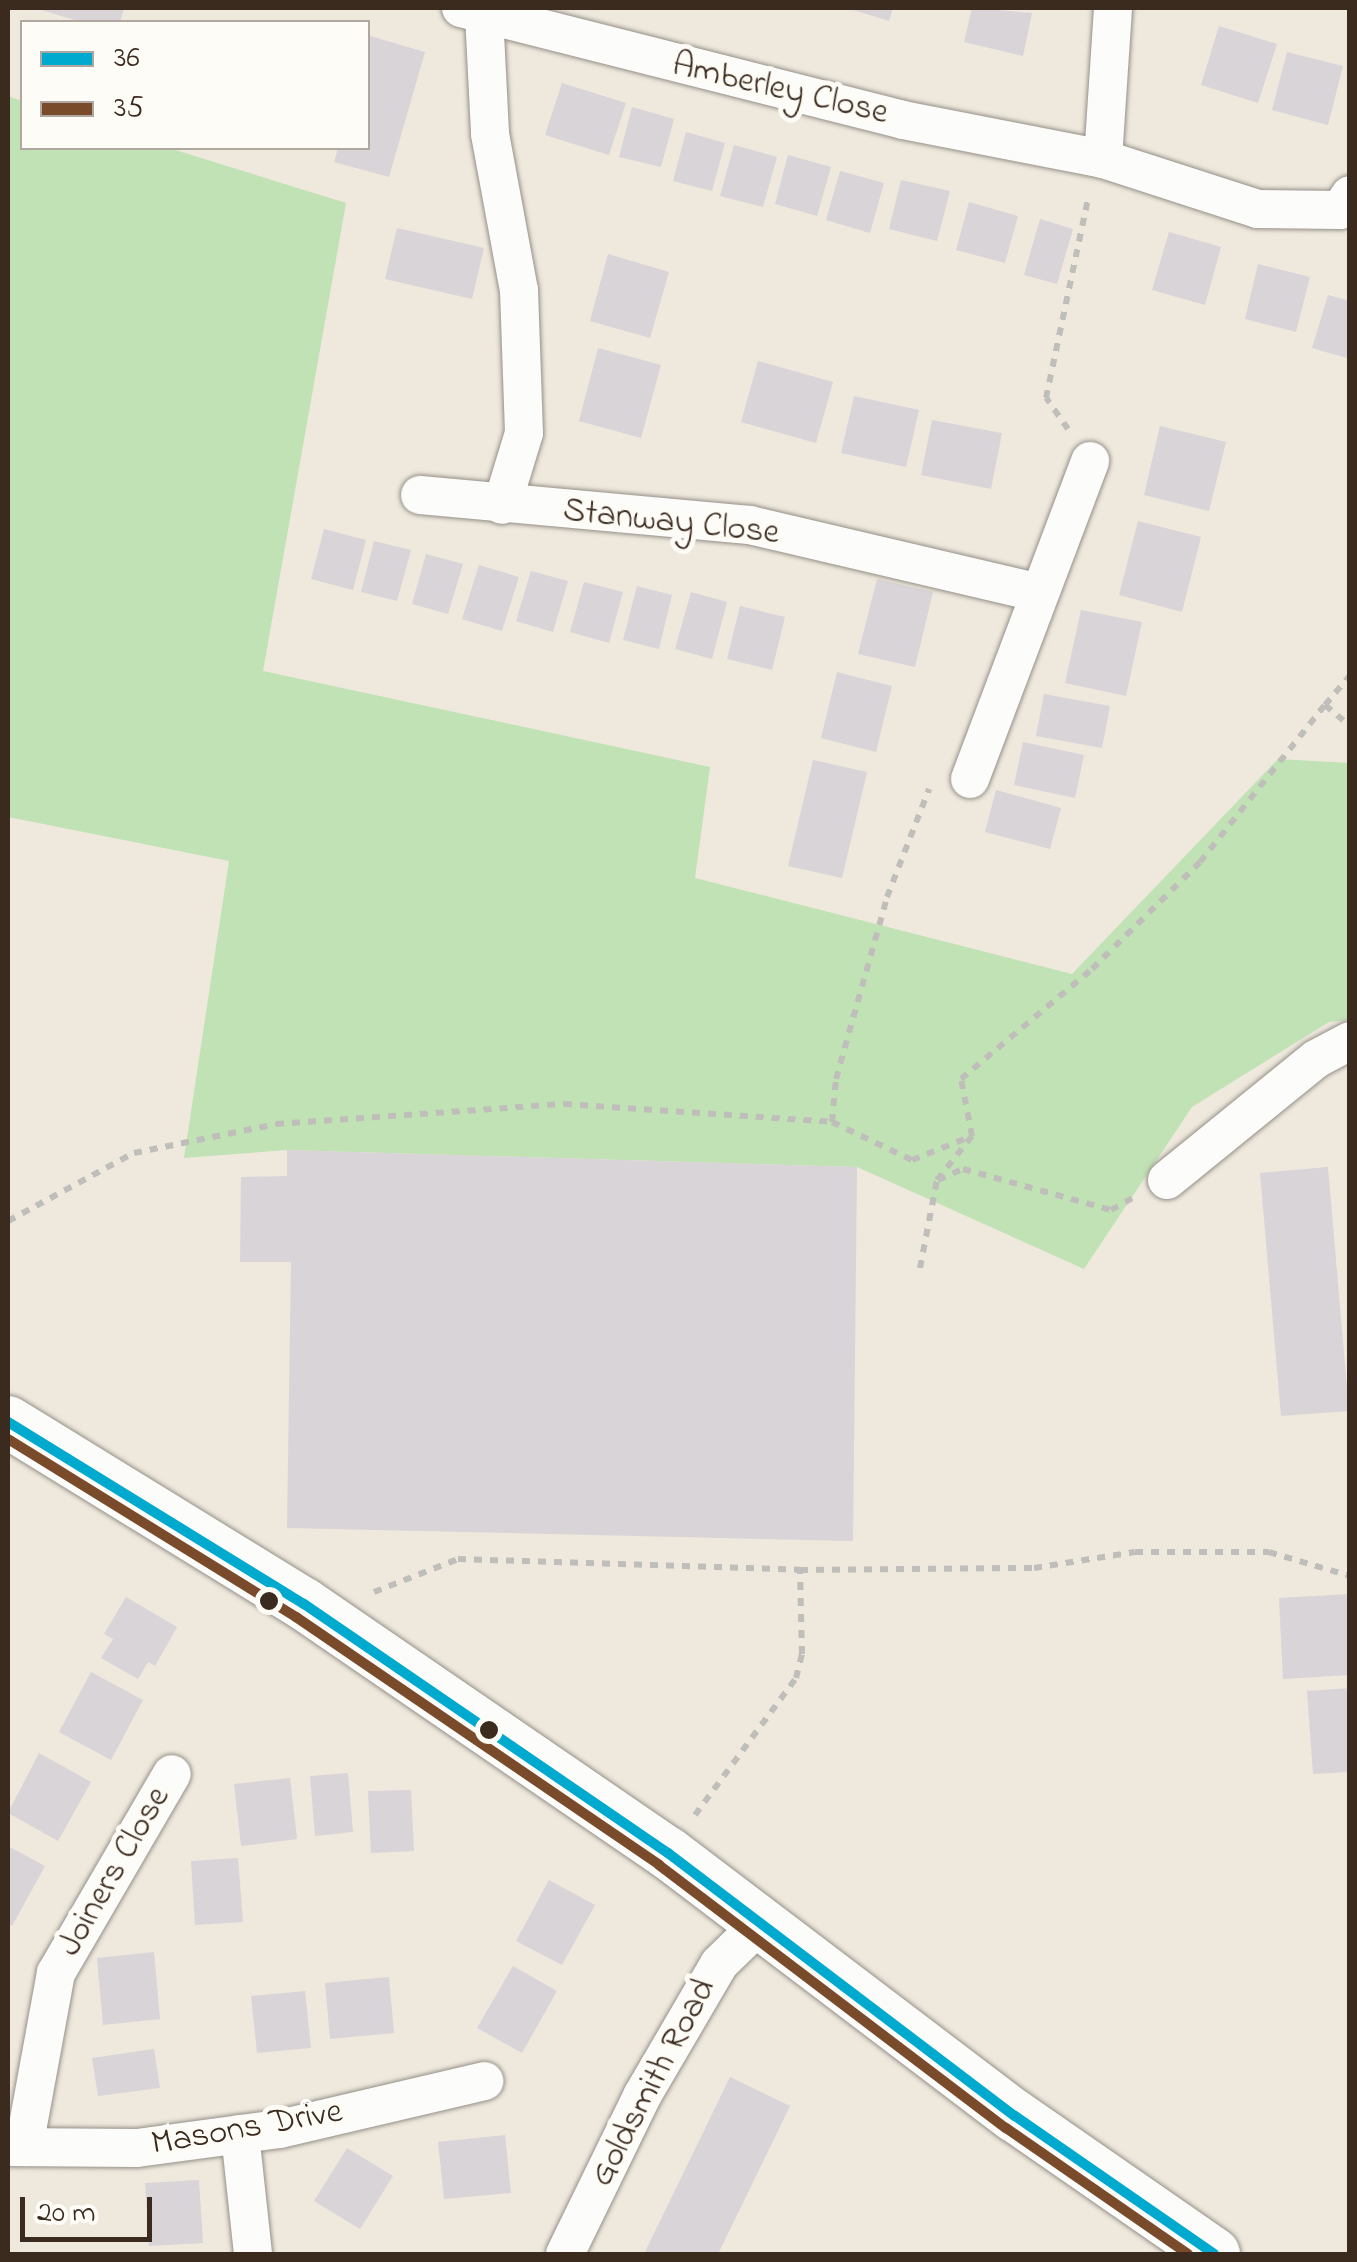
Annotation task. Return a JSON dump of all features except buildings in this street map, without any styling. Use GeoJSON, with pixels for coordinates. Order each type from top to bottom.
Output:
{"type":"FeatureCollection","features":[{"type":"Feature","properties":{"kind":"street"},"geometry":{"type":"LineString","coordinates":[[1099,158],[1114,8]]}},
{"type":"Feature","properties":{"kind":"street"},"geometry":{"type":"LineString","coordinates":[[472,11],[519,290],[524,433],[502,505]]}},
{"type":"Feature","properties":{"kind":"street","name":"Amberley Close"},"geometry":{"type":"LineString","coordinates":[[472,11],[903,120],[1099,158],[1258,210],[1340,210],[1350,195]]}},
{"type":"Feature","properties":{"kind":"street"},"geometry":{"type":"LineString","coordinates":[[970,779],[1036,592],[1090,461]]}},
{"type":"Feature","properties":{"kind":"street","name":"Stanway Close"},"geometry":{"type":"LineString","coordinates":[[420,494],[502,505],[750,524],[1036,592]]}},
{"type":"Feature","properties":{"kind":"street"},"geometry":{"type":"LineString","coordinates":[[1167,1180],[1316,1060],[1350,1041]]}},
{"type":"Feature","properties":{"kind":"street"},"geometry":{"type":"LineString","coordinates":[[8,1422],[304,1604],[668,1852],[760,1924],[1214,2254]]}},
{"type":"Feature","properties":{"kind":"street","name":"Joiners Close"},"geometry":{"type":"LineString","coordinates":[[16,2147],[56,1972],[172,1774]]}},
{"type":"Feature","properties":{"kind":"street","name":"Goldsmith Road"},"geometry":{"type":"LineString","coordinates":[[564,2254],[642,2096],[710,1980],[760,1924]]}},
{"type":"Feature","properties":{"kind":"street","name":"Masons Drive"},"geometry":{"type":"LineString","coordinates":[[16,2147],[137,2148],[240,2134],[484,2081]]}},
{"type":"Feature","properties":{"kind":"street"},"geometry":{"type":"LineString","coordinates":[[240,2134],[254,2254]]}},
{"type":"Feature","properties":{"kind":"path"},"geometry":{"type":"LineString","coordinates":[[1090,461],[1046,398],[1099,158]]}},
{"type":"Feature","properties":{"kind":"path"},"geometry":{"type":"LineString","coordinates":[[920,1268],[937,1180],[972,1136],[961,1078],[1092,969],[1200,862],[1350,675]]}},
{"type":"Feature","properties":{"kind":"path"},"geometry":{"type":"LineString","coordinates":[[1325,705],[1350,726]]}},
{"type":"Feature","properties":{"kind":"path"},"geometry":{"type":"LineString","coordinates":[[832,1122],[836,1079],[886,896],[931,783],[970,779]]}},
{"type":"Feature","properties":{"kind":"path"},"geometry":{"type":"LineString","coordinates":[[8,1221],[134,1154],[276,1124],[564,1104],[832,1122],[912,1160],[972,1136]]}},
{"type":"Feature","properties":{"kind":"path"},"geometry":{"type":"LineString","coordinates":[[937,1180],[962,1169],[1111,1210],[1167,1180]]}},
{"type":"Feature","properties":{"kind":"path"},"geometry":{"type":"LineString","coordinates":[[304,1604],[393,1588],[458,1559],[800,1570],[1034,1568],[1136,1552],[1269,1552],[1350,1576]]}},
{"type":"Feature","properties":{"kind":"path"},"geometry":{"type":"LineString","coordinates":[[668,1852],[796,1678],[800,1570]]}},
{"type":"Feature","properties":{"kind":"green space"},"geometry":{"type":"Polygon","coordinates":[[[8,96],[20,100],[20,150],[175,150],[346,203],[263,671],[710,767],[695,878],[1072,974],[1278,759],[1349,763],[1349,1020],[1329,1022],[1192,1107],[1084,1269],[857,1167],[287,1150],[184,1158],[229,861],[8,817],[8,96]]]}},
{"type":"Feature","properties":{"kind":"transit line","name":"36"},"geometry":{"type":"LineString","coordinates":[[8,1422],[304,1604],[668,1853],[1015,2116],[1214,2254]]}},
{"type":"Feature","properties":{"kind":"transit line","name":"35"},"geometry":{"type":"LineString","coordinates":[[8,1439],[296,1617],[659,1865],[1006,2128],[1188,2254]]}}]}
